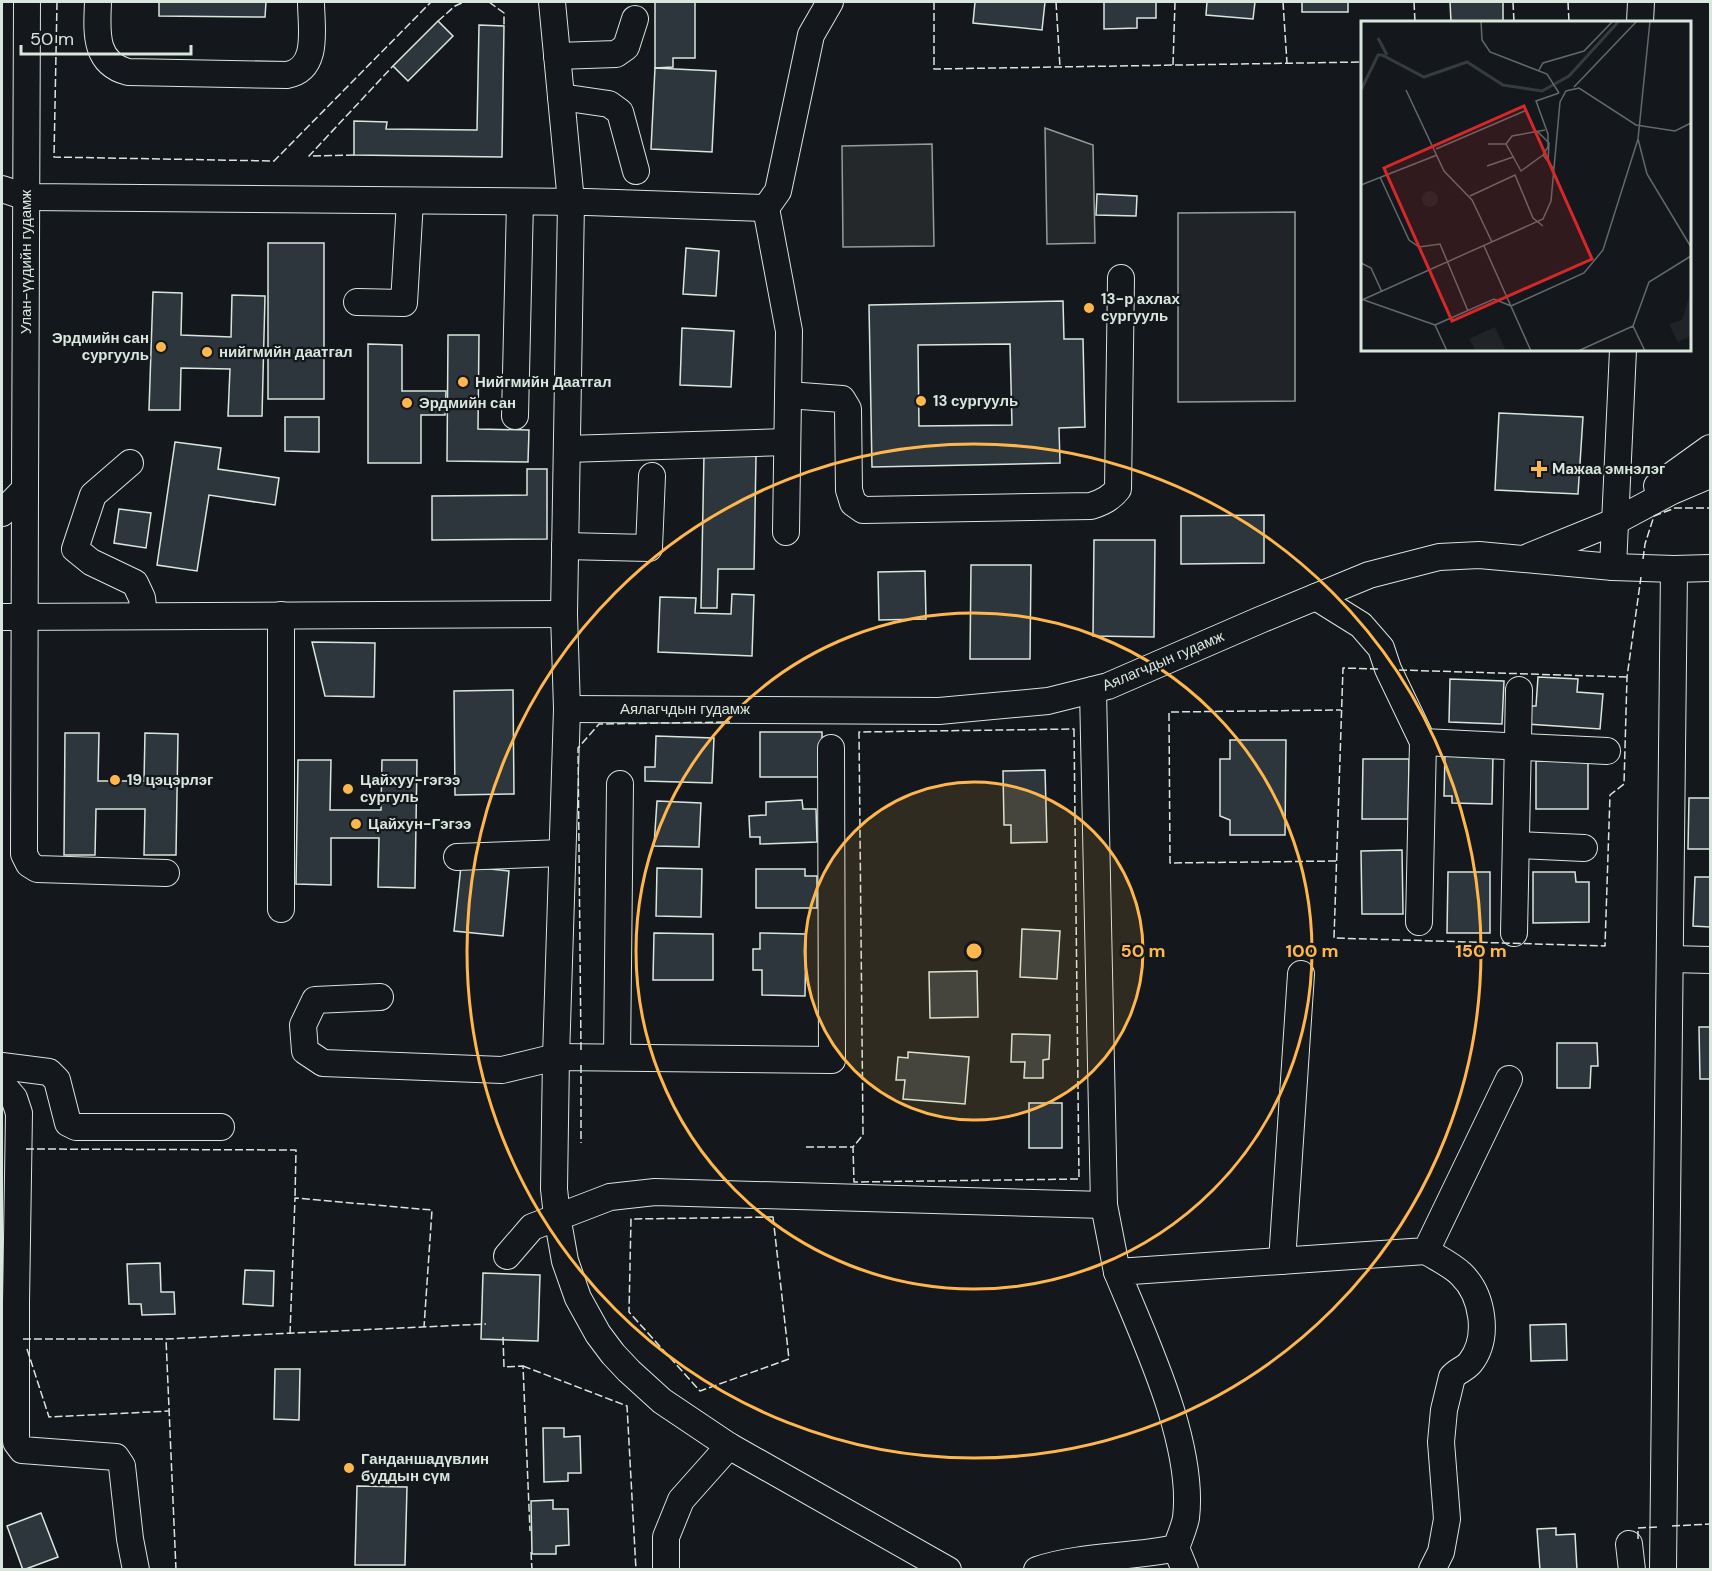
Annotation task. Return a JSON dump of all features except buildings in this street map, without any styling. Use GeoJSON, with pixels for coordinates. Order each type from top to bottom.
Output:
{"type":"FeatureCollection","features":[{"type":"Feature","properties":{"kind":"street","name":"Улан-үүдийн гудамж"},"geometry":{"type":"LineString","coordinates":[[27,2],[25,489],[13,617],[24,854],[29,864],[38,869],[166,873]]}},
{"type":"Feature","properties":{"kind":"street"},"geometry":{"type":"LineString","coordinates":[[98,2],[97,35],[101,51],[118,69],[128,72],[287,75],[298,73],[306,64],[311,53],[311,2]]}},
{"type":"Feature","properties":{"kind":"street"},"geometry":{"type":"LineString","coordinates":[[552,2],[571,202],[564,614],[567,709],[554,1189],[561,1243],[571,1280],[588,1317],[613,1354],[662,1401],[729,1446],[948,1569]]}},
{"type":"Feature","properties":{"kind":"street"},"geometry":{"type":"LineString","coordinates":[[786,532],[789,331],[766,208],[778,190],[811,35],[830,2]]}},
{"type":"Feature","properties":{"kind":"street"},"geometry":{"type":"LineString","coordinates":[[1640,21],[1641,2]]}},
{"type":"Feature","properties":{"kind":"street"},"geometry":{"type":"LineString","coordinates":[[556,56],[616,54],[626,47],[635,19]]}},
{"type":"Feature","properties":{"kind":"street"},"geometry":{"type":"LineString","coordinates":[[561,97],[609,104],[620,112],[636,171]]}},
{"type":"Feature","properties":{"kind":"street"},"geometry":{"type":"LineString","coordinates":[[2,189],[26,197],[571,202],[766,208]]}},
{"type":"Feature","properties":{"kind":"street"},"geometry":{"type":"LineString","coordinates":[[357,302],[404,303],[410,201]]}},
{"type":"Feature","properties":{"kind":"street"},"geometry":{"type":"LineString","coordinates":[[516,416],[520,202]]}},
{"type":"Feature","properties":{"kind":"street"},"geometry":{"type":"LineString","coordinates":[[788,395],[842,399],[848,409],[849,490],[853,503],[863,510],[1091,506],[1112,496],[1118,489],[1121,278]]}},
{"type":"Feature","properties":{"kind":"street"},"geometry":{"type":"LineString","coordinates":[[1613,567],[1623,351]]}},
{"type":"Feature","properties":{"kind":"street"},"geometry":{"type":"LineString","coordinates":[[567,449],[788,442]]}},
{"type":"Feature","properties":{"kind":"street"},"geometry":{"type":"LineString","coordinates":[[1614,519],[1710,448]]}},
{"type":"Feature","properties":{"kind":"street"},"geometry":{"type":"LineString","coordinates":[[130,463],[93,495],[75,549],[91,562],[135,583],[142,598],[144,615]]}},
{"type":"Feature","properties":{"kind":"street"},"geometry":{"type":"LineString","coordinates":[[1523,559],[1710,475]]}},
{"type":"Feature","properties":{"kind":"street"},"geometry":{"type":"LineString","coordinates":[[566,546],[649,548],[652,476]]}},
{"type":"Feature","properties":{"kind":"street"},"geometry":{"type":"LineString","coordinates":[[2,513],[25,489]]}},
{"type":"Feature","properties":{"kind":"street","name":"Аялагчдын гудамж"},"geometry":{"type":"LineString","coordinates":[[567,709],[939,711],[1048,701],[1108,686],[1369,575],[1439,557],[1479,555],[1613,567],[1710,568]]}},
{"type":"Feature","properties":{"kind":"street"},"geometry":{"type":"LineString","coordinates":[[1663,1569],[1674,569]]}},
{"type":"Feature","properties":{"kind":"street"},"geometry":{"type":"LineString","coordinates":[[1316,597],[1361,625],[1381,648],[1388,669],[1423,742],[1419,922]]}},
{"type":"Feature","properties":{"kind":"street"},"geometry":{"type":"LineString","coordinates":[[13,617],[564,614]]}},
{"type":"Feature","properties":{"kind":"street"},"geometry":{"type":"LineString","coordinates":[[281,615],[281,909]]}},
{"type":"Feature","properties":{"kind":"street"},"geometry":{"type":"LineString","coordinates":[[1037,1569],[1053,1564],[1080,1565],[1146,1555],[1180,1559],[1186,1519],[1187,1484],[1179,1438],[1154,1364],[1117,1272],[1104,1205],[1093,690]]}},
{"type":"Feature","properties":{"kind":"street"},"geometry":{"type":"LineString","coordinates":[[1514,933],[1519,690]]}},
{"type":"Feature","properties":{"kind":"street"},"geometry":{"type":"LineString","coordinates":[[1423,742],[1607,751]]}},
{"type":"Feature","properties":{"kind":"street"},"geometry":{"type":"LineString","coordinates":[[380,997],[315,1000],[303,1025],[305,1052],[323,1063],[502,1070],[556,1057],[832,1060],[831,748]]}},
{"type":"Feature","properties":{"kind":"street"},"geometry":{"type":"LineString","coordinates":[[617,1058],[620,784]]}},
{"type":"Feature","properties":{"kind":"street"},"geometry":{"type":"LineString","coordinates":[[1516,845],[1584,848]]}},
{"type":"Feature","properties":{"kind":"street"},"geometry":{"type":"LineString","coordinates":[[457,857],[562,853]]}},
{"type":"Feature","properties":{"kind":"street"},"geometry":{"type":"LineString","coordinates":[[1670,959],[1710,960]]}},
{"type":"Feature","properties":{"kind":"street"},"geometry":{"type":"LineString","coordinates":[[1282,1261],[1301,974]]}},
{"type":"Feature","properties":{"kind":"street"},"geometry":{"type":"LineString","coordinates":[[2,1066],[49,1072],[57,1080],[68,1123],[76,1127],[221,1127]]}},
{"type":"Feature","properties":{"kind":"street"},"geometry":{"type":"LineString","coordinates":[[1426,1251],[1509,1079]]}},
{"type":"Feature","properties":{"kind":"street"},"geometry":{"type":"LineString","coordinates":[[2,1084],[14,1098],[20,1113],[16,1442],[22,1450],[116,1457],[122,1466],[130,1539],[136,1569]]}},
{"type":"Feature","properties":{"kind":"street"},"geometry":{"type":"LineString","coordinates":[[507,1256],[532,1227],[557,1216],[610,1197],[655,1192],[1104,1205]]}},
{"type":"Feature","properties":{"kind":"street"},"geometry":{"type":"LineString","coordinates":[[1117,1272],[1426,1251],[1461,1274],[1476,1294],[1482,1317],[1481,1336],[1476,1355],[1468,1366],[1452,1377],[1444,1410],[1441,1442],[1447,1519],[1441,1552],[1432,1569]]}},
{"type":"Feature","properties":{"kind":"street"},"geometry":{"type":"LineString","coordinates":[[666,1569],[666,1537],[681,1500],[729,1446]]}},
{"type":"Feature","properties":{"kind":"shaded area"},"geometry":{"type":"Polygon","coordinates":[[[1045,128],[1093,145],[1095,243],[1047,244],[1045,128]]]}},
{"type":"Feature","properties":{"kind":"shaded area"},"geometry":{"type":"Polygon","coordinates":[[[932,144],[934,246],[843,247],[842,146],[932,144]]]}},
{"type":"Feature","properties":{"kind":"shaded area"},"geometry":{"type":"Polygon","coordinates":[[[1295,212],[1295,401],[1178,402],[1178,213],[1295,212]]]}},
{"type":"Feature","properties":{"kind":"fence"},"geometry":{"type":"LineString","coordinates":[[57,2],[54,157],[274,161],[431,2]]}},
{"type":"Feature","properties":{"kind":"fence"},"geometry":{"type":"LineString","coordinates":[[438,21],[455,6],[464,2]]}},
{"type":"Feature","properties":{"kind":"fence"},"geometry":{"type":"LineString","coordinates":[[489,2],[504,13],[504,26]]}},
{"type":"Feature","properties":{"kind":"fence"},"geometry":{"type":"LineString","coordinates":[[934,2],[934,69],[1361,62]]}},
{"type":"Feature","properties":{"kind":"fence"},"geometry":{"type":"LineString","coordinates":[[1056,2],[1060,67]]}},
{"type":"Feature","properties":{"kind":"fence"},"geometry":{"type":"LineString","coordinates":[[1173,65],[1175,2]]}},
{"type":"Feature","properties":{"kind":"fence"},"geometry":{"type":"LineString","coordinates":[[1283,2],[1287,63]]}},
{"type":"Feature","properties":{"kind":"fence"},"geometry":{"type":"LineString","coordinates":[[1414,2],[1415,21]]}},
{"type":"Feature","properties":{"kind":"fence"},"geometry":{"type":"LineString","coordinates":[[1513,2],[1514,21]]}},
{"type":"Feature","properties":{"kind":"fence"},"geometry":{"type":"LineString","coordinates":[[1568,2],[1569,21]]}},
{"type":"Feature","properties":{"kind":"fence"},"geometry":{"type":"LineString","coordinates":[[354,155],[309,156],[393,66]]}},
{"type":"Feature","properties":{"kind":"fence"},"geometry":{"type":"LineString","coordinates":[[1643,559],[1654,516],[1675,508],[1710,508]]}},
{"type":"Feature","properties":{"kind":"fence"},"geometry":{"type":"LineString","coordinates":[[1378,669],[1343,668],[1334,938],[1605,946],[1610,795],[1624,784],[1627,677],[1641,577]]}},
{"type":"Feature","properties":{"kind":"fence"},"geometry":{"type":"LineString","coordinates":[[1399,670],[1627,677]]}},
{"type":"Feature","properties":{"kind":"fence"},"geometry":{"type":"LineString","coordinates":[[1336,861],[1170,863],[1169,712],[1341,710]]}},
{"type":"Feature","properties":{"kind":"fence"},"geometry":{"type":"LineString","coordinates":[[581,1050],[578,748],[599,724],[730,722]]}},
{"type":"Feature","properties":{"kind":"fence"},"geometry":{"type":"LineString","coordinates":[[1074,729],[1079,1179],[854,1182],[853,1147],[863,1135],[859,732],[1074,729]]}},
{"type":"Feature","properties":{"kind":"fence"},"geometry":{"type":"LineString","coordinates":[[581,1065],[581,1143]]}},
{"type":"Feature","properties":{"kind":"fence"},"geometry":{"type":"LineString","coordinates":[[806,1147],[853,1147]]}},
{"type":"Feature","properties":{"kind":"fence"},"geometry":{"type":"LineString","coordinates":[[26,1149],[296,1150],[295,1198]]}},
{"type":"Feature","properties":{"kind":"fence"},"geometry":{"type":"LineString","coordinates":[[290,1334],[295,1198],[432,1210],[424,1327]]}},
{"type":"Feature","properties":{"kind":"fence"},"geometry":{"type":"LineString","coordinates":[[773,1217],[789,1359],[700,1391],[629,1312],[631,1219],[773,1217]]}},
{"type":"Feature","properties":{"kind":"fence"},"geometry":{"type":"LineString","coordinates":[[176,1570],[166,1339],[486,1324]]}},
{"type":"Feature","properties":{"kind":"fence"},"geometry":{"type":"LineString","coordinates":[[503,1337],[504,1367],[523,1366],[530,1531]]}},
{"type":"Feature","properties":{"kind":"fence"},"geometry":{"type":"LineString","coordinates":[[23,1339],[166,1339]]}},
{"type":"Feature","properties":{"kind":"fence"},"geometry":{"type":"LineString","coordinates":[[27,1349],[49,1417],[169,1411]]}},
{"type":"Feature","properties":{"kind":"fence"},"geometry":{"type":"LineString","coordinates":[[523,1366],[627,1406],[636,1570]]}},
{"type":"Feature","properties":{"kind":"fence"},"geometry":{"type":"LineString","coordinates":[[1672,1526],[1710,1524]]}},
{"type":"Feature","properties":{"kind":"fence"},"geometry":{"type":"LineString","coordinates":[[1638,1539],[1638,1528],[1657,1527]]}},
{"type":"Feature","properties":{"kind":"fence"},"geometry":{"type":"LineString","coordinates":[[531,1552],[532,1570]]}},
{"type":"Feature","properties":{"kind":"place","name":"13-р ахлах сургууль"},"geometry":{"type":"Point","coordinates":[1089,308]}},
{"type":"Feature","properties":{"kind":"place","name":"Эрдмийн сан сургууль"},"geometry":{"type":"Point","coordinates":[161,347]}},
{"type":"Feature","properties":{"kind":"place","name":"нийгмийн даатгал"},"geometry":{"type":"Point","coordinates":[207,352]}},
{"type":"Feature","properties":{"kind":"place","name":"Нийгмийн Даатгал"},"geometry":{"type":"Point","coordinates":[463,382]}},
{"type":"Feature","properties":{"kind":"place","name":"13 сургууль"},"geometry":{"type":"Point","coordinates":[921,401]}},
{"type":"Feature","properties":{"kind":"place","name":"Эрдмийн сан"},"geometry":{"type":"Point","coordinates":[407,403]}},
{"type":"Feature","properties":{"kind":"place","name":"Maжаа эмнэлэг"},"geometry":{"type":"Point","coordinates":[1539,469]}},
{"type":"Feature","properties":{"kind":"place","name":"19 цэцэрлэг"},"geometry":{"type":"Point","coordinates":[115,780]}},
{"type":"Feature","properties":{"kind":"place","name":"Цайхуу-гэгээ сургуль"},"geometry":{"type":"Point","coordinates":[348,789]}},
{"type":"Feature","properties":{"kind":"place","name":"Цайхун-Гэгээ"},"geometry":{"type":"Point","coordinates":[356,824]}},
{"type":"Feature","properties":{"kind":"place","name":"Ганданшадүвлин буддын сүм"},"geometry":{"type":"Point","coordinates":[349,1468]}}]}
